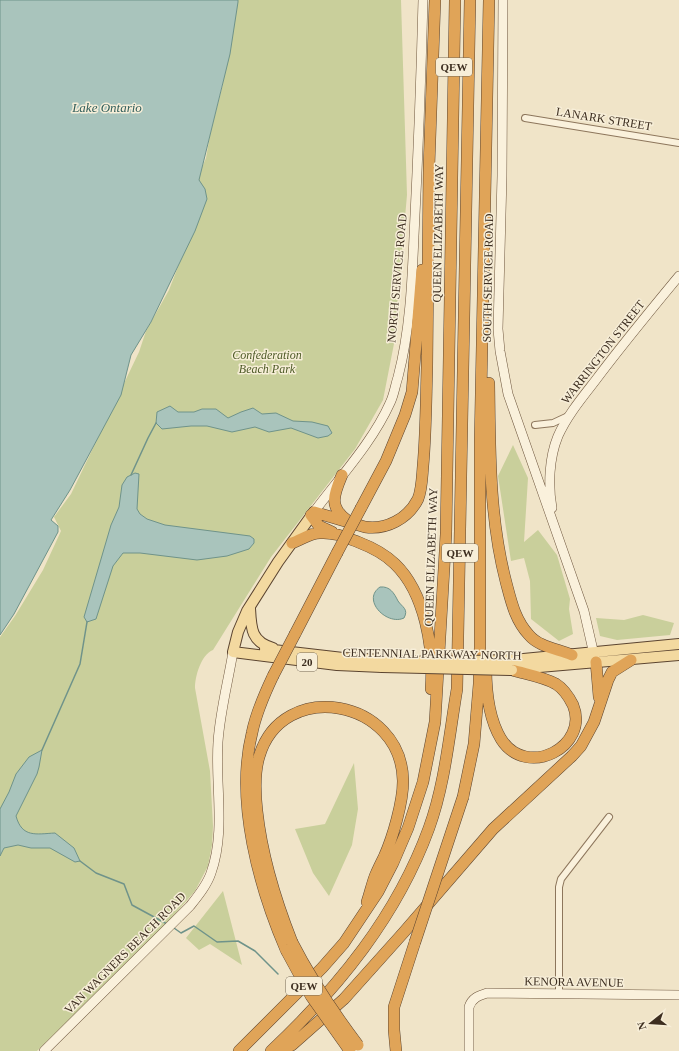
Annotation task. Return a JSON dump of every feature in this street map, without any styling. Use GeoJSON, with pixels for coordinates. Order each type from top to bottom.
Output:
{"type":"FeatureCollection","features":[{"type":"Feature","properties":{"kind":"highway"},"geometry":{"type":"LineString","coordinates":[[312,514],[373,528],[383,527],[396,522],[406,514],[418,499],[421,489],[425,442],[429,168],[435,0]]}},
{"type":"Feature","properties":{"kind":"highway","name":"QUEEN ELIZABETH WAY"},"geometry":{"type":"LineString","coordinates":[[239,1051],[322,968],[344,943],[378,892],[408,828],[423,782],[436,722],[446,534],[455,0]]}},
{"type":"Feature","properties":{"kind":"highway","name":"QEW"},"geometry":{"type":"LineString","coordinates":[[271,1051],[298,1026],[329,992],[377,932],[414,865],[429,828],[440,791],[457,689],[470,0]]}},
{"type":"Feature","properties":{"kind":"highway"},"geometry":{"type":"LineString","coordinates":[[396,1051],[394,1007],[463,797],[474,744],[479,684],[480,647],[480,444],[489,0]]}},
{"type":"Feature","properties":{"kind":"highway"},"geometry":{"type":"LineString","coordinates":[[357,1049],[305,967],[276,928],[262,884],[250,829],[247,801],[248,756],[251,734],[263,698],[273,676],[386,461],[405,415],[410,398],[416,347],[422,269],[429,249]]}},
{"type":"Feature","properties":{"kind":"highway"},"geometry":{"type":"LineString","coordinates":[[482,346],[488,380],[491,480],[495,523],[502,568],[511,603],[519,621],[529,636],[543,645],[573,659]]}},
{"type":"Feature","properties":{"kind":"highway"},"geometry":{"type":"LineString","coordinates":[[342,475],[334,492],[334,500],[338,511],[344,518],[352,523]]}},
{"type":"Feature","properties":{"kind":"highway"},"geometry":{"type":"LineString","coordinates":[[312,514],[319,526],[385,555],[398,567],[409,581],[422,613],[430,646],[432,681],[430,709],[436,722]]}},
{"type":"Feature","properties":{"kind":"highway"},"geometry":{"type":"LineString","coordinates":[[292,543],[316,533],[335,533]]}},
{"type":"Feature","properties":{"kind":"highway"},"geometry":{"type":"LineString","coordinates":[[480,647],[486,664],[486,680],[491,712],[495,728],[502,740],[513,752],[525,757],[539,758],[553,753],[566,743],[571,736],[574,727],[576,717],[570,698],[555,684],[512,665]]}},
{"type":"Feature","properties":{"kind":"highway"},"geometry":{"type":"LineString","coordinates":[[595,657],[599,690],[598,707]]}},
{"type":"Feature","properties":{"kind":"highway"},"geometry":{"type":"LineString","coordinates":[[279,1051],[292,1045],[344,999],[493,829],[572,756],[588,735],[612,672],[631,660]]}},
{"type":"Feature","properties":{"kind":"highway"},"geometry":{"type":"LineString","coordinates":[[289,946],[274,893],[259,830],[256,779],[259,756],[268,737],[276,727],[284,721],[293,715],[307,710],[320,707],[332,707],[358,713],[379,727],[393,745],[398,757],[403,781],[401,797],[385,856],[375,876],[363,916]]}},
{"type":"Feature","properties":{"kind":"main road","name":"NORTH SERVICE ROAD"},"geometry":{"type":"LineString","coordinates":[[234,649],[238,632],[250,605],[312,514]]}},
{"type":"Feature","properties":{"kind":"main road"},"geometry":{"type":"LineString","coordinates":[[250,605],[252,630],[258,641],[279,651]]}},
{"type":"Feature","properties":{"kind":"main road","name":"CENTENNIAL PARKWAY NORTH"},"geometry":{"type":"LineString","coordinates":[[234,649],[325,664],[428,662],[512,665],[595,657],[679,644]]}},
{"type":"Feature","properties":{"kind":"main road","name":"CENTENNIAL PARKWAY NORTH"},"geometry":{"type":"LineString","coordinates":[[234,649],[279,651],[382,664]]}},
{"type":"Feature","properties":{"kind":"main road","name":"CENTENNIAL PARKWAY NORTH"},"geometry":{"type":"LineString","coordinates":[[595,657],[631,660],[679,655]]}},
{"type":"Feature","properties":{"kind":"street","name":"NORTH SERVICE ROAD"},"geometry":{"type":"LineString","coordinates":[[312,514],[368,441],[391,402],[403,358],[409,319],[413,270],[423,0]]}},
{"type":"Feature","properties":{"kind":"street","name":"SOUTH SERVICE ROAD"},"geometry":{"type":"LineString","coordinates":[[503,0],[502,176],[498,329],[500,351],[508,394],[584,611],[595,657]]}},
{"type":"Feature","properties":{"kind":"street","name":"LANARK STREET"},"geometry":{"type":"LineString","coordinates":[[525,118],[679,143]]}},
{"type":"Feature","properties":{"kind":"street","name":"WARRINGTON STREET"},"geometry":{"type":"LineString","coordinates":[[535,425],[553,424],[569,415],[618,350],[679,276]]}},
{"type":"Feature","properties":{"kind":"street"},"geometry":{"type":"LineString","coordinates":[[557,533],[550,495],[550,465],[557,438],[569,415]]}},
{"type":"Feature","properties":{"kind":"street","name":"VAN WAGNERS BEACH ROAD"},"geometry":{"type":"LineString","coordinates":[[44,1051],[186,911],[203,889],[211,873],[217,850],[219,817],[217,776],[218,740],[234,649]]}},
{"type":"Feature","properties":{"kind":"street"},"geometry":{"type":"LineString","coordinates":[[559,994],[559,887],[561,879],[609,817]]}},
{"type":"Feature","properties":{"kind":"street","name":"KENORA AVENUE"},"geometry":{"type":"LineString","coordinates":[[469,1051],[469,1007],[471,1001],[486,993],[679,995]]}},
{"type":"Feature","properties":{"kind":"green space","name":"Confederation Beach Park"},"geometry":{"type":"Polygon","coordinates":[[[235,0],[401,0],[407,195],[397,307],[400,313],[383,400],[355,449],[271,557],[213,650],[205,656],[200,666],[196,678],[195,688],[210,771],[213,826],[212,845],[208,866],[195,891],[161,930],[37,1051],[0,1051],[0,637],[15,616],[43,570],[61,531],[54,517],[71,494],[139,352],[146,331],[169,290],[196,220],[204,195],[198,177],[206,158],[210,135],[223,84],[224,65],[235,0]]]}},
{"type":"Feature","properties":{"kind":"green space"},"geometry":{"type":"Polygon","coordinates":[[[513,445],[528,478],[524,542],[538,530],[557,555],[570,599],[569,609],[573,634],[559,641],[531,619],[530,581],[524,558],[511,561],[498,476],[513,445]]]}},
{"type":"Feature","properties":{"kind":"green space"},"geometry":{"type":"Polygon","coordinates":[[[643,615],[674,623],[670,635],[617,640],[600,636],[596,618],[624,620],[643,615]]]}},
{"type":"Feature","properties":{"kind":"green space"},"geometry":{"type":"Polygon","coordinates":[[[354,763],[358,809],[352,845],[329,896],[313,873],[295,829],[325,824],[354,763]]]}},
{"type":"Feature","properties":{"kind":"green space"},"geometry":{"type":"Polygon","coordinates":[[[223,891],[242,965],[210,944],[199,950],[186,938],[223,891]]]}},
{"type":"Feature","properties":{"kind":"water","name":"Lake Ontario"},"geometry":{"type":"Polygon","coordinates":[[[0,0],[238,0],[238,2],[230,54],[199,180],[205,189],[207,199],[195,231],[151,322],[131,355],[121,395],[70,490],[51,520],[58,526],[58,532],[14,614],[0,635],[0,0]]]}},
{"type":"Feature","properties":{"kind":"water"},"geometry":{"type":"Polygon","coordinates":[[[170,406],[178,412],[194,412],[202,409],[216,409],[228,418],[253,408],[262,414],[276,413],[293,421],[312,422],[328,426],[332,433],[328,436],[318,438],[291,428],[269,432],[255,427],[232,432],[207,426],[162,429],[156,423],[157,412],[170,406]]]}},
{"type":"Feature","properties":{"kind":"water"},"geometry":{"type":"Polygon","coordinates":[[[135,473],[139,474],[137,509],[140,514],[147,519],[165,525],[250,536],[254,539],[254,543],[249,549],[227,556],[197,560],[140,553],[123,553],[113,566],[96,619],[87,622],[84,617],[111,525],[119,507],[122,485],[127,477],[135,473]]]}},
{"type":"Feature","properties":{"kind":"water"},"geometry":{"type":"Polygon","coordinates":[[[380,587],[389,589],[393,593],[406,612],[404,618],[390,618],[378,610],[373,598],[375,592],[380,587]]]}},
{"type":"Feature","properties":{"kind":"water"},"geometry":{"type":"Polygon","coordinates":[[[42,750],[37,774],[16,816],[22,828],[26,831],[36,834],[55,833],[74,848],[80,861],[75,862],[50,848],[31,848],[18,845],[4,848],[0,856],[0,809],[16,774],[29,757],[42,750]]]}},
{"type":"Feature","properties":{"kind":"waterway"},"geometry":{"type":"LineString","coordinates":[[131,475],[156,423]]}},
{"type":"Feature","properties":{"kind":"waterway"},"geometry":{"type":"LineString","coordinates":[[42,750],[80,664],[87,622]]}},
{"type":"Feature","properties":{"kind":"waterway"},"geometry":{"type":"LineString","coordinates":[[80,861],[96,873],[124,884],[132,905],[167,924]]}},
{"type":"Feature","properties":{"kind":"waterway"},"geometry":{"type":"LineString","coordinates":[[174,928],[181,933],[194,926],[217,942],[238,941],[255,951],[278,974]]}}]}
